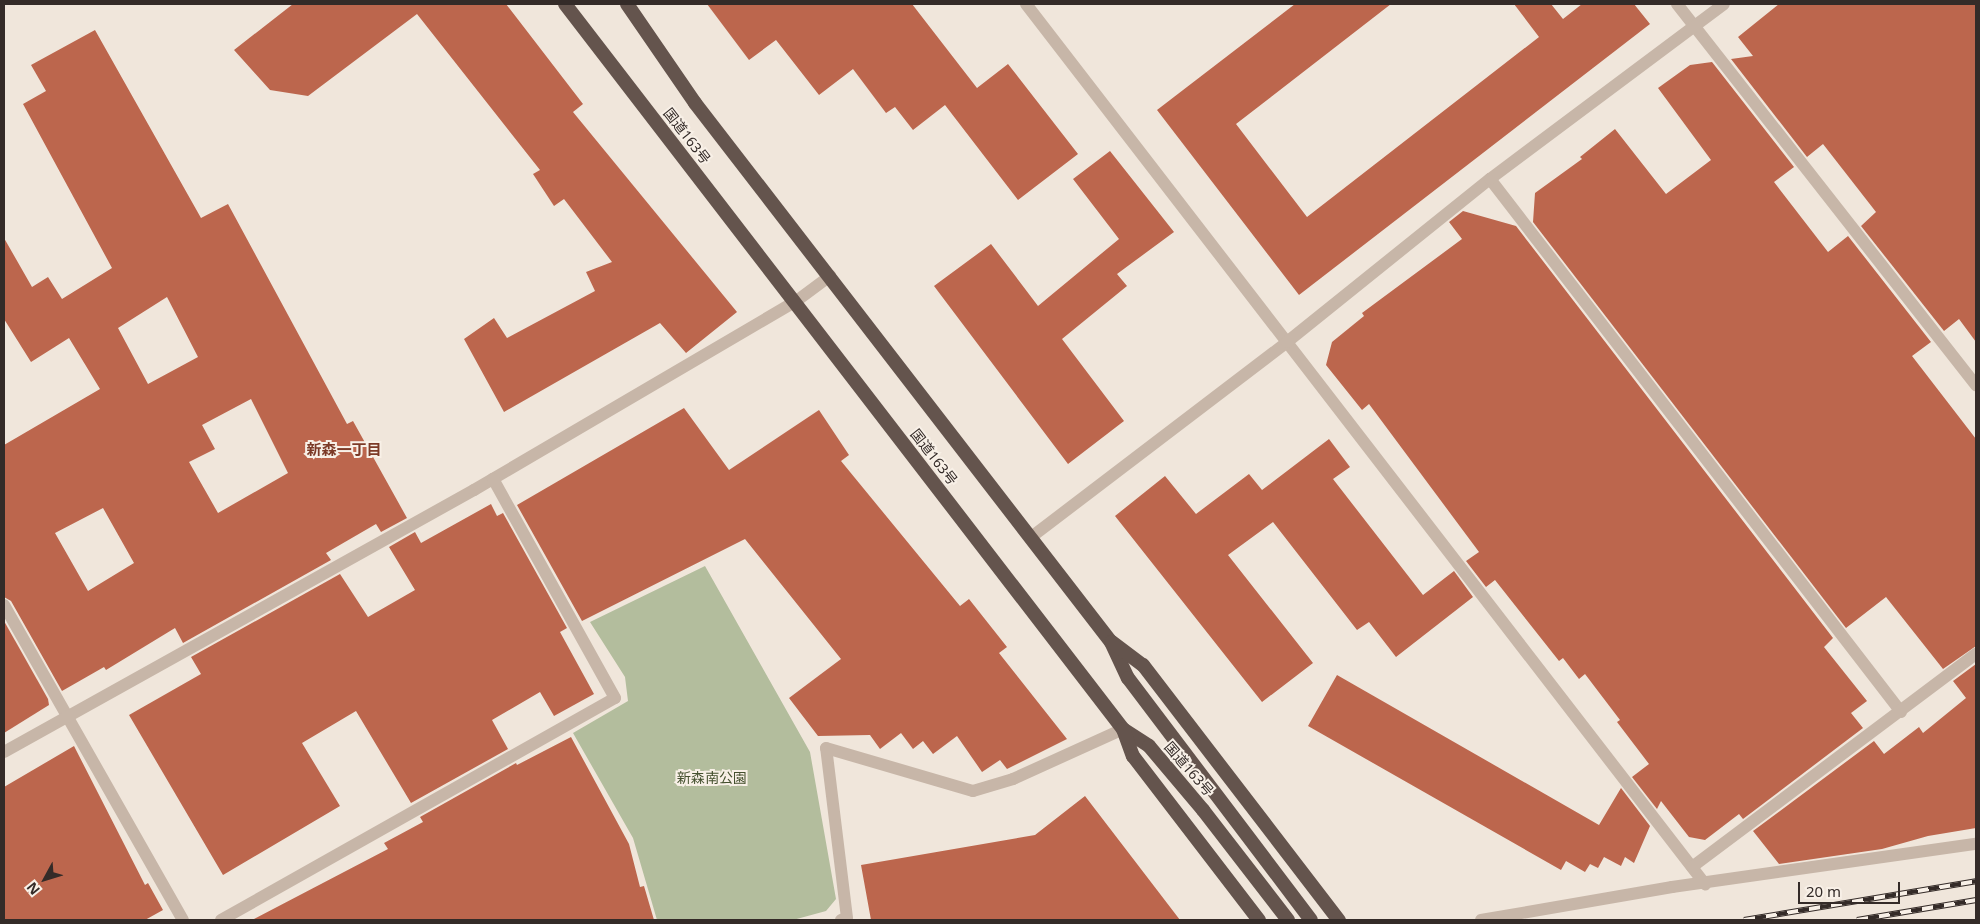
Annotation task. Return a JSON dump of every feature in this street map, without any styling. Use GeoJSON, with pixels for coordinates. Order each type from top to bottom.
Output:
{"type":"FeatureCollection","features":[{"type":"Feature","properties":{"kind":"highway","name":"国道163号"},"geometry":{"type":"LineString","coordinates":[[565,4],[1123,729],[1155,753],[1203,810],[1288,920]]}},
{"type":"Feature","properties":{"kind":"highway","name":"国道163号"},"geometry":{"type":"LineString","coordinates":[[632,5],[695,103],[1111,642],[1128,678],[1311,920]]}},
{"type":"Feature","properties":{"kind":"highway"},"geometry":{"type":"LineString","coordinates":[[1111,642],[1143,665],[1339,920]]}},
{"type":"Feature","properties":{"kind":"highway"},"geometry":{"type":"LineString","coordinates":[[1123,729],[1133,756],[1259,920]]}},
{"type":"Feature","properties":{"kind":"street"},"geometry":{"type":"LineString","coordinates":[[1026,4],[1705,884]]}},
{"type":"Feature","properties":{"kind":"street"},"geometry":{"type":"LineString","coordinates":[[1677,4],[1976,386]]}},
{"type":"Feature","properties":{"kind":"street"},"geometry":{"type":"LineString","coordinates":[[1030,538],[1287,342],[1490,179],[1724,4]]}},
{"type":"Feature","properties":{"kind":"street"},"geometry":{"type":"LineString","coordinates":[[1490,179],[1901,712]]}},
{"type":"Feature","properties":{"kind":"street"},"geometry":{"type":"LineString","coordinates":[[4,752],[494,479],[794,302],[830,276]]}},
{"type":"Feature","properties":{"kind":"street"},"geometry":{"type":"LineString","coordinates":[[220,920],[615,698],[494,479]]}},
{"type":"Feature","properties":{"kind":"street"},"geometry":{"type":"LineString","coordinates":[[4,604],[182,920]]}},
{"type":"Feature","properties":{"kind":"street"},"geometry":{"type":"LineString","coordinates":[[1692,867],[1976,654]]}},
{"type":"Feature","properties":{"kind":"street"},"geometry":{"type":"LineString","coordinates":[[840,920],[847,918],[826,748],[974,791],[1014,779],[1123,729]]}},
{"type":"Feature","properties":{"kind":"street"},"geometry":{"type":"LineString","coordinates":[[1481,920],[1705,884],[1976,844]]}},
{"type":"Feature","properties":{"kind":"green space","name":"新森南公園"},"geometry":{"type":"Polygon","coordinates":[[[705,566],[810,752],[836,899],[826,911],[793,920],[657,920],[633,838],[573,733],[628,701],[625,677],[590,622],[705,566]]]}},
{"type":"Feature","properties":{"kind":"building"},"geometry":{"type":"Polygon","coordinates":[[[293,4],[506,4],[583,104],[573,112],[737,312],[686,353],[660,323],[504,412],[464,339],[494,318],[507,338],[595,291],[586,272],[612,262],[564,199],[554,206],[533,174],[540,170],[417,14],[308,96],[270,90],[234,50],[293,4]]]}},
{"type":"Feature","properties":{"kind":"building"},"geometry":{"type":"Polygon","coordinates":[[[707,4],[912,4],[977,88],[1008,64],[1078,154],[1018,200],[945,105],[913,130],[895,107],[886,113],[853,69],[819,95],[776,40],[749,60],[707,4]]]}},
{"type":"Feature","properties":{"kind":"building"},"geometry":{"type":"Polygon","coordinates":[[[1295,4],[1391,4],[1236,124],[1307,217],[1539,37],[1514,4],[1551,4],[1563,19],[1582,4],[1634,4],[1650,24],[1299,295],[1157,110],[1295,4]]]}},
{"type":"Feature","properties":{"kind":"building"},"geometry":{"type":"Polygon","coordinates":[[[1779,4],[1976,4],[1976,342],[1959,319],[1944,331],[1861,226],[1876,212],[1823,144],[1807,157],[1731,59],[1753,56],[1738,37],[1779,4]]]}},
{"type":"Feature","properties":{"kind":"building"},"geometry":{"type":"Polygon","coordinates":[[[95,30],[201,218],[228,204],[347,424],[353,421],[407,518],[381,532],[376,524],[326,553],[331,560],[183,643],[175,628],[106,670],[104,667],[62,691],[11,601],[4,597],[4,445],[100,389],[69,338],[31,362],[4,319],[4,238],[32,287],[48,277],[62,299],[112,268],[23,104],[46,91],[31,65],[95,30]],[[167,297],[118,328],[148,384],[198,357],[167,297]],[[251,399],[202,425],[215,449],[189,462],[218,513],[288,473],[251,399]],[[103,508],[55,533],[88,591],[134,563],[103,508]]]}},
{"type":"Feature","properties":{"kind":"building"},"geometry":{"type":"Polygon","coordinates":[[[1712,62],[1794,167],[1774,182],[1828,252],[1848,236],[1931,342],[1912,356],[1976,439],[1976,646],[1943,669],[1886,597],[1846,628],[1533,222],[1535,193],[1582,159],[1580,157],[1615,129],[1666,194],[1711,160],[1658,88],[1690,65],[1712,62]]]}},
{"type":"Feature","properties":{"kind":"building"},"geometry":{"type":"Polygon","coordinates":[[[1110,151],[1174,232],[1117,274],[1127,286],[1062,339],[1124,421],[1068,464],[934,286],[991,244],[1038,306],[1119,239],[1073,179],[1110,151]]]}},
{"type":"Feature","properties":{"kind":"building"},"geometry":{"type":"Polygon","coordinates":[[[1463,211],[1516,226],[1833,638],[1824,647],[1867,701],[1851,713],[1863,728],[1743,819],[1739,814],[1705,840],[1689,837],[1661,801],[1657,809],[1632,777],[1649,764],[1617,722],[1620,720],[1585,674],[1579,679],[1563,658],[1559,661],[1495,580],[1486,587],[1466,561],[1479,552],[1369,404],[1362,410],[1326,365],[1332,342],[1364,316],[1362,313],[1462,239],[1449,222],[1463,211]]]}},
{"type":"Feature","properties":{"kind":"building"},"geometry":{"type":"Polygon","coordinates":[[[684,408],[729,470],[819,410],[849,455],[841,461],[960,606],[969,599],[1007,647],[999,653],[1067,739],[1007,769],[1000,760],[982,772],[957,736],[933,754],[923,741],[913,749],[901,733],[880,749],[870,735],[818,736],[789,698],[841,659],[745,539],[582,621],[517,505],[684,408]]]}},
{"type":"Feature","properties":{"kind":"building"},"geometry":{"type":"Polygon","coordinates":[[[1329,439],[1350,467],[1333,479],[1423,595],[1454,571],[1473,597],[1396,657],[1369,622],[1357,630],[1273,522],[1228,555],[1313,663],[1262,702],[1115,516],[1165,476],[1196,514],[1249,474],[1262,490],[1329,439]]]}},
{"type":"Feature","properties":{"kind":"building"},"geometry":{"type":"Polygon","coordinates":[[[491,504],[497,516],[503,513],[567,628],[560,632],[594,694],[554,716],[540,692],[492,720],[508,749],[411,803],[356,711],[302,743],[340,806],[223,875],[129,715],[201,674],[191,657],[340,574],[368,617],[415,590],[389,547],[415,532],[421,543],[491,504]]]}},
{"type":"Feature","properties":{"kind":"building"},"geometry":{"type":"Polygon","coordinates":[[[4,621],[48,699],[49,705],[4,733],[4,621]]]}},
{"type":"Feature","properties":{"kind":"building"},"geometry":{"type":"Polygon","coordinates":[[[1976,664],[1976,828],[1928,836],[1882,849],[1779,864],[1753,831],[1874,741],[1884,754],[1919,727],[1923,733],[1966,698],[1953,681],[1976,664]]]}},
{"type":"Feature","properties":{"kind":"building"},"geometry":{"type":"Polygon","coordinates":[[[1337,675],[1599,825],[1621,788],[1650,826],[1634,863],[1625,857],[1621,866],[1604,857],[1598,868],[1590,864],[1585,872],[1566,861],[1561,870],[1308,726],[1337,675]]]}},
{"type":"Feature","properties":{"kind":"building"},"geometry":{"type":"Polygon","coordinates":[[[571,737],[629,844],[640,887],[644,886],[654,920],[252,920],[388,849],[384,843],[423,822],[420,817],[516,763],[517,765],[571,737]]]}},
{"type":"Feature","properties":{"kind":"building"},"geometry":{"type":"Polygon","coordinates":[[[74,746],[145,885],[148,883],[163,910],[145,920],[4,920],[4,787],[74,746]]]}},
{"type":"Feature","properties":{"kind":"building"},"geometry":{"type":"Polygon","coordinates":[[[1085,796],[1180,920],[871,920],[861,865],[1035,835],[1085,796]]]}},
{"type":"Feature","properties":{"kind":"railway"},"geometry":{"type":"LineString","coordinates":[[1744,920],[1976,881]]}},
{"type":"Feature","properties":{"kind":"railway"},"geometry":{"type":"LineString","coordinates":[[1857,920],[1976,900]]}},
{"type":"Feature","properties":{"kind":"district","name":"新森一丁目"},"geometry":{"type":"Point","coordinates":[344,450]}}]}
